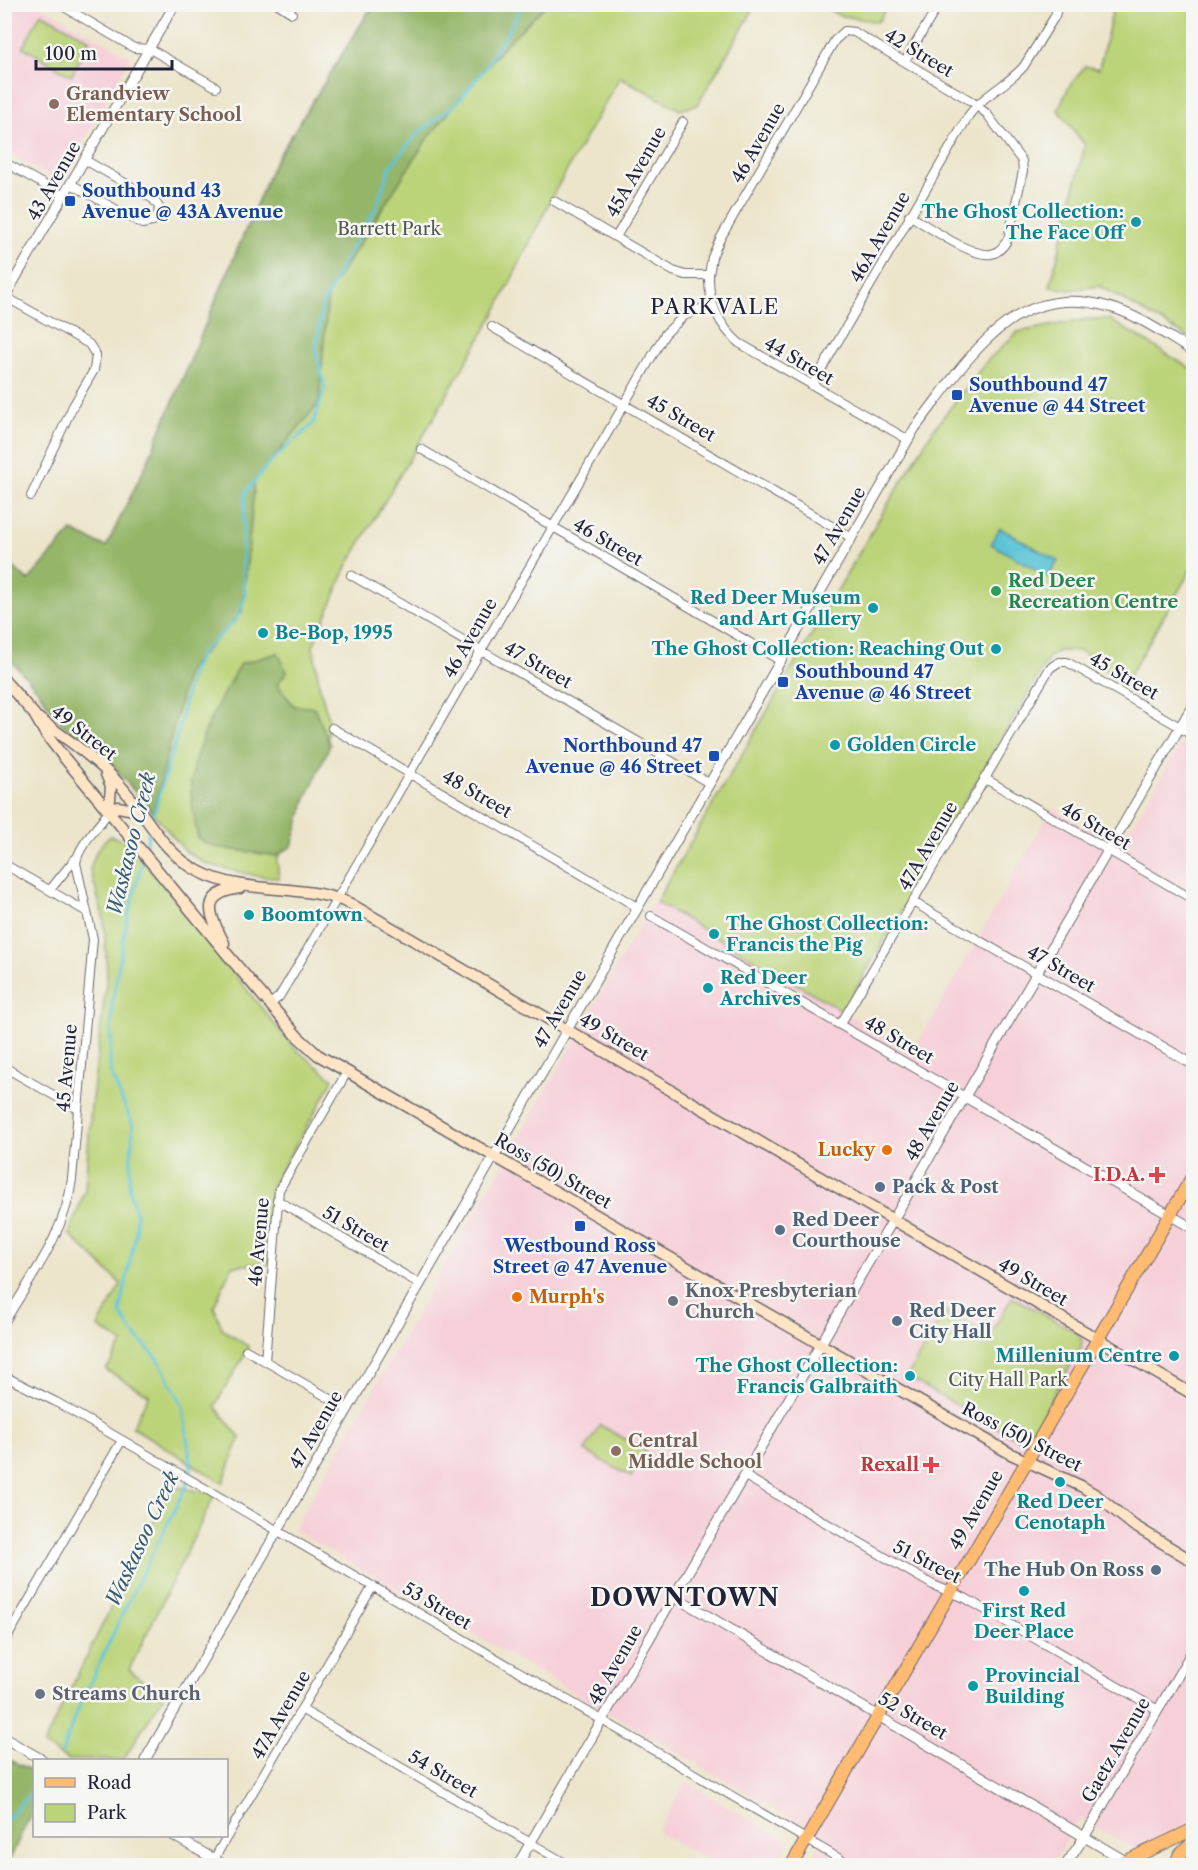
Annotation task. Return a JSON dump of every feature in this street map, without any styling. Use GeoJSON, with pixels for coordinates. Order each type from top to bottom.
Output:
{"type":"FeatureCollection","features":[{"type":"Feature","properties":{"kind":"main road","name":"Ross (50) Street"},"geometry":{"type":"LineString","coordinates":[[4,681],[34,714],[45,733],[232,960],[307,1046],[347,1072],[821,1345],[1026,1461],[1096,1495],[1133,1525],[1194,1562]]}},
{"type":"Feature","properties":{"kind":"main road","name":"49 Street"},"geometry":{"type":"LineString","coordinates":[[34,714],[119,783],[158,837],[183,861],[199,872],[219,880],[312,892],[337,898],[363,910],[1194,1395]]}},
{"type":"Feature","properties":{"kind":"main road"},"geometry":{"type":"LineString","coordinates":[[100,766],[111,783],[109,811],[118,807],[140,811]]}},
{"type":"Feature","properties":{"kind":"main road"},"geometry":{"type":"LineString","coordinates":[[232,960],[213,920],[212,904],[216,896],[223,891],[254,886]]}},
{"type":"Feature","properties":{"kind":"main road","name":"49 Avenue"},"geometry":{"type":"LineString","coordinates":[[791,1866],[1194,1174]]}},
{"type":"Feature","properties":{"kind":"main road"},"geometry":{"type":"LineString","coordinates":[[1125,1864],[1194,1829]]}},
{"type":"Feature","properties":{"kind":"main road"},"geometry":{"type":"LineString","coordinates":[[1176,1866],[1179,1856],[1194,1841]]}},
{"type":"Feature","properties":{"kind":"street"},"geometry":{"type":"LineString","coordinates":[[59,4],[134,48],[150,49],[216,87]]}},
{"type":"Feature","properties":{"kind":"street","name":"43 Avenue"},"geometry":{"type":"LineString","coordinates":[[5,297],[175,4]]}},
{"type":"Feature","properties":{"kind":"street"},"geometry":{"type":"LineString","coordinates":[[278,4],[292,13]]}},
{"type":"Feature","properties":{"kind":"street"},"geometry":{"type":"LineString","coordinates":[[905,61],[939,4]]}},
{"type":"Feature","properties":{"kind":"street","name":"46A Avenue"},"geometry":{"type":"LineString","coordinates":[[812,386],[969,115],[977,105],[1024,66],[1054,16],[1058,4]]}},
{"type":"Feature","properties":{"kind":"street","name":"42 Street"},"geometry":{"type":"LineString","coordinates":[[845,31],[854,32],[977,105],[993,122],[1023,164],[1008,239],[1005,245],[995,253],[977,253],[909,215]]}},
{"type":"Feature","properties":{"kind":"street","name":"46 Avenue"},"geometry":{"type":"LineString","coordinates":[[709,275],[712,257],[720,239],[835,40],[845,31]]}},
{"type":"Feature","properties":{"kind":"street","name":"45A Avenue"},"geometry":{"type":"LineString","coordinates":[[616,237],[683,122]]}},
{"type":"Feature","properties":{"kind":"street"},"geometry":{"type":"LineString","coordinates":[[71,184],[142,224],[152,222],[157,217],[159,207],[153,199],[85,160]]}},
{"type":"Feature","properties":{"kind":"street"},"geometry":{"type":"LineString","coordinates":[[4,162],[64,196]]}},
{"type":"Feature","properties":{"kind":"street"},"geometry":{"type":"LineString","coordinates":[[554,201],[673,271],[685,275],[709,275]]}},
{"type":"Feature","properties":{"kind":"street","name":"44 Street"},"geometry":{"type":"LineString","coordinates":[[709,275],[712,304],[725,328],[739,343],[907,439]]}},
{"type":"Feature","properties":{"kind":"street"},"geometry":{"type":"LineString","coordinates":[[5,297],[89,344],[96,355],[94,370],[70,411],[31,496]]}},
{"type":"Feature","properties":{"kind":"street","name":"47 Avenue"},"geometry":{"type":"LineString","coordinates":[[146,1759],[907,439],[987,338],[1010,319],[1040,306],[1080,301],[1110,307],[1135,318],[1194,352]]}},
{"type":"Feature","properties":{"kind":"street","name":"46 Avenue"},"geometry":{"type":"LineString","coordinates":[[270,1004],[282,992],[668,330],[684,316],[712,304]]}},
{"type":"Feature","properties":{"kind":"street","name":"45 Street"},"geometry":{"type":"LineString","coordinates":[[492,327],[852,538]]}},
{"type":"Feature","properties":{"kind":"street","name":"46 Street"},"geometry":{"type":"LineString","coordinates":[[421,449],[781,661]]}},
{"type":"Feature","properties":{"kind":"street","name":"47 Street"},"geometry":{"type":"LineString","coordinates":[[351,574],[709,783]]}},
{"type":"Feature","properties":{"kind":"street","name":"45 Street"},"geometry":{"type":"LineString","coordinates":[[1041,681],[1052,666],[1059,662],[1067,663],[1194,736]]}},
{"type":"Feature","properties":{"kind":"street","name":"47A Avenue"},"geometry":{"type":"LineString","coordinates":[[840,1025],[1041,681]]}},
{"type":"Feature","properties":{"kind":"street","name":"48 Avenue"},"geometry":{"type":"LineString","coordinates":[[517,1866],[1194,703]]}},
{"type":"Feature","properties":{"kind":"street","name":"48 Street"},"geometry":{"type":"LineString","coordinates":[[332,728],[637,907]]}},
{"type":"Feature","properties":{"kind":"street","name":"46 Street"},"geometry":{"type":"LineString","coordinates":[[984,778],[1194,900]]}},
{"type":"Feature","properties":{"kind":"street"},"geometry":{"type":"LineString","coordinates":[[50,890],[77,857],[109,811]]}},
{"type":"Feature","properties":{"kind":"street","name":"45 Avenue"},"geometry":{"type":"LineString","coordinates":[[4,1323],[52,1240],[64,1215],[70,1191],[93,939],[76,871],[77,857]]}},
{"type":"Feature","properties":{"kind":"street"},"geometry":{"type":"LineString","coordinates":[[4,864],[87,912]]}},
{"type":"Feature","properties":{"kind":"street","name":"47 Street"},"geometry":{"type":"LineString","coordinates":[[913,902],[1194,1065]]}},
{"type":"Feature","properties":{"kind":"street","name":"48 Street"},"geometry":{"type":"LineString","coordinates":[[651,916],[1194,1229]]}},
{"type":"Feature","properties":{"kind":"street"},"geometry":{"type":"LineString","coordinates":[[4,1066],[78,1109]]}},
{"type":"Feature","properties":{"kind":"street","name":"46 Avenue"},"geometry":{"type":"LineString","coordinates":[[265,1361],[277,1200],[281,1185],[347,1072]]}},
{"type":"Feature","properties":{"kind":"street","name":"51 Street"},"geometry":{"type":"LineString","coordinates":[[277,1200],[420,1284]]}},
{"type":"Feature","properties":{"kind":"street"},"geometry":{"type":"LineString","coordinates":[[246,1350],[348,1408]]}},
{"type":"Feature","properties":{"kind":"street","name":"53 Street"},"geometry":{"type":"LineString","coordinates":[[4,1376],[56,1402],[278,1530],[852,1866]]}},
{"type":"Feature","properties":{"kind":"street"},"geometry":{"type":"LineString","coordinates":[[4,1643],[122,1440]]}},
{"type":"Feature","properties":{"kind":"street","name":"51 Street"},"geometry":{"type":"LineString","coordinates":[[745,1476],[933,1585],[965,1598],[1158,1710]]}},
{"type":"Feature","properties":{"kind":"street","name":"47A Avenue"},"geometry":{"type":"LineString","coordinates":[[228,1835],[373,1586]]}},
{"type":"Feature","properties":{"kind":"street","name":"52 Street"},"geometry":{"type":"LineString","coordinates":[[674,1596],[1085,1836],[1125,1864]]}},
{"type":"Feature","properties":{"kind":"street","name":"Gaetz Avenue"},"geometry":{"type":"LineString","coordinates":[[1065,1866],[1085,1836],[1194,1648]]}},
{"type":"Feature","properties":{"kind":"street","name":"54 Street"},"geometry":{"type":"LineString","coordinates":[[301,1709],[570,1866]]}},
{"type":"Feature","properties":{"kind":"street"},"geometry":{"type":"LineString","coordinates":[[4,1738],[40,1759]]}},
{"type":"Feature","properties":{"kind":"street"},"geometry":{"type":"LineString","coordinates":[[176,1837],[226,1866]]}},
{"type":"Feature","properties":{"kind":"street","name":"47A Avenue"},"geometry":{"type":"LineString","coordinates":[[214,1859],[227,1837]]}},
{"type":"Feature","properties":{"kind":"shaded area","name":"Grandview Elementary School"},"geometry":{"type":"Polygon","coordinates":[[[5,5],[39,5],[131,57],[60,182],[5,151],[5,5]]]}},
{"type":"Feature","properties":{"kind":"shaded area"},"geometry":{"type":"Polygon","coordinates":[[[1193,723],[1193,1822],[1136,1850],[1080,1818],[1052,1865],[807,1865],[823,1837],[293,1530],[654,901],[913,1052],[1052,808],[1120,846],[1193,723]]]}},
{"type":"Feature","properties":{"kind":"shaded area"},"geometry":{"type":"Polygon","coordinates":[[[686,1782],[789,1843],[776,1865],[715,1865],[657,1832],[686,1782]]]}},
{"type":"Feature","properties":{"kind":"green space","name":"Barrett Park"},"geometry":{"type":"Polygon","coordinates":[[[373,5],[756,5],[697,105],[680,110],[620,77],[554,193],[495,313],[348,564],[313,646],[320,688],[329,721],[327,743],[288,844],[277,859],[279,878],[257,876],[206,864],[185,851],[114,767],[61,723],[37,689],[5,654],[4,559],[28,581],[72,531],[106,547],[146,465],[274,163],[373,5]]]}},
{"type":"Feature","properties":{"kind":"green space"},"geometry":{"type":"Polygon","coordinates":[[[373,5],[546,5],[503,47],[427,139],[328,293],[319,403],[255,480],[242,612],[187,671],[153,813],[114,767],[61,723],[37,689],[5,654],[5,559],[28,581],[72,531],[106,547],[146,465],[274,163],[373,5]]]}},
{"type":"Feature","properties":{"kind":"green space"},"geometry":{"type":"Polygon","coordinates":[[[821,5],[888,5],[878,22],[838,15],[821,5]]]}},
{"type":"Feature","properties":{"kind":"green space"},"geometry":{"type":"Polygon","coordinates":[[[1114,5],[1193,5],[1193,340],[1099,286],[1070,290],[1050,287],[1085,145],[1058,110],[1069,87],[1085,66],[1099,69],[1114,5]]]}},
{"type":"Feature","properties":{"kind":"green space"},"geometry":{"type":"Polygon","coordinates":[[[41,13],[90,40],[71,76],[23,47],[41,13]]]}},
{"type":"Feature","properties":{"kind":"green space"},"geometry":{"type":"Polygon","coordinates":[[[1088,319],[1109,319],[1193,370],[1193,566],[1124,685],[1081,651],[1059,651],[1049,657],[843,1011],[656,902],[933,430],[987,361],[1018,332],[1088,319]]]}},
{"type":"Feature","properties":{"kind":"green space"},"geometry":{"type":"Polygon","coordinates":[[[278,653],[287,672],[277,684],[294,706],[314,707],[330,745],[305,801],[292,846],[276,856],[215,847],[198,839],[193,812],[191,784],[198,752],[210,721],[240,664],[278,653]]]}},
{"type":"Feature","properties":{"kind":"green space"},"geometry":{"type":"Polygon","coordinates":[[[111,836],[129,843],[293,1047],[333,1079],[271,1187],[269,1263],[232,1266],[214,1306],[222,1329],[249,1347],[215,1406],[240,1438],[223,1483],[132,1427],[149,1395],[106,1370],[123,1343],[98,1327],[121,1284],[69,1234],[85,1190],[91,1108],[107,976],[104,920],[90,869],[96,852],[111,836]]]}},
{"type":"Feature","properties":{"kind":"green space","name":"City Hall Park"},"geometry":{"type":"Polygon","coordinates":[[[1012,1297],[1075,1331],[1082,1343],[1028,1439],[1022,1442],[907,1377],[945,1311],[990,1336],[1012,1297]]]}},
{"type":"Feature","properties":{"kind":"green space"},"geometry":{"type":"Polygon","coordinates":[[[600,1425],[646,1451],[631,1477],[585,1451],[600,1425]]]}},
{"type":"Feature","properties":{"kind":"green space"},"geometry":{"type":"Polygon","coordinates":[[[171,1486],[215,1494],[129,1670],[163,1697],[124,1759],[67,1759],[43,1745],[171,1486]]]}},
{"type":"Feature","properties":{"kind":"green space"},"geometry":{"type":"Polygon","coordinates":[[[4,1757],[33,1772],[33,1808],[7,1866],[4,1865],[4,1757]]]}},
{"type":"Feature","properties":{"kind":"water"},"geometry":{"type":"Polygon","coordinates":[[[1000,528],[1058,561],[1048,577],[991,544],[1000,528]]]}},
{"type":"Feature","properties":{"kind":"waterway","name":"Waskasoo Creek"},"geometry":{"type":"LineString","coordinates":[[151,822],[178,732],[190,676],[201,653],[237,619],[245,597],[242,554],[245,494],[270,462],[313,424],[325,388],[316,350],[322,306],[348,254],[376,208],[390,167],[416,135],[456,104],[484,70],[524,4]]}},
{"type":"Feature","properties":{"kind":"waterway","name":"Waskasoo Creek"},"geometry":{"type":"LineString","coordinates":[[144,851],[150,829]]}},
{"type":"Feature","properties":{"kind":"waterway","name":"Waskasoo Creek"},"geometry":{"type":"LineString","coordinates":[[62,1753],[74,1718],[128,1602],[187,1485],[191,1469],[183,1406],[158,1359],[132,1332],[120,1312],[136,1232],[136,1213],[129,1186],[133,1125],[110,1072],[112,1003],[126,925],[143,858]]}},
{"type":"Feature","properties":{"kind":"waterway","name":"Waskasoo Creek"},"geometry":{"type":"LineString","coordinates":[[4,1822],[33,1791]]}},
{"type":"Feature","properties":{"kind":"place","name":"Grandview Elementary School"},"geometry":{"type":"Point","coordinates":[54,104]}},
{"type":"Feature","properties":{"kind":"place","name":"Southbound 43 Avenue @ 43A Avenue"},"geometry":{"type":"Point","coordinates":[70,201]}},
{"type":"Feature","properties":{"kind":"place","name":"The Ghost Collection: The Face Off"},"geometry":{"type":"Point","coordinates":[1136,222]}},
{"type":"Feature","properties":{"kind":"place","name":"Southbound 47 Avenue @ 44 Street"},"geometry":{"type":"Point","coordinates":[957,395]}},
{"type":"Feature","properties":{"kind":"place","name":"Red Deer Recreation Centre"},"geometry":{"type":"Point","coordinates":[996,591]}},
{"type":"Feature","properties":{"kind":"place","name":"Red Deer Museum and Art Gallery"},"geometry":{"type":"Point","coordinates":[873,608]}},
{"type":"Feature","properties":{"kind":"place","name":"Be-Bop, 1995"},"geometry":{"type":"Point","coordinates":[263,633]}},
{"type":"Feature","properties":{"kind":"place","name":"The Ghost Collection: Reaching Out"},"geometry":{"type":"Point","coordinates":[996,649]}},
{"type":"Feature","properties":{"kind":"place","name":"Southbound 47 Avenue @ 46 Street"},"geometry":{"type":"Point","coordinates":[783,682]}},
{"type":"Feature","properties":{"kind":"place","name":"Golden Circle"},"geometry":{"type":"Point","coordinates":[835,745]}},
{"type":"Feature","properties":{"kind":"place","name":"Northbound 47 Avenue @ 46 Street"},"geometry":{"type":"Point","coordinates":[714,756]}},
{"type":"Feature","properties":{"kind":"place","name":"Boomtown"},"geometry":{"type":"Point","coordinates":[249,915]}},
{"type":"Feature","properties":{"kind":"place","name":"The Ghost Collection: Francis the Pig"},"geometry":{"type":"Point","coordinates":[714,934]}},
{"type":"Feature","properties":{"kind":"place","name":"Red Deer Archives"},"geometry":{"type":"Point","coordinates":[708,988]}},
{"type":"Feature","properties":{"kind":"place","name":"Lucky"},"geometry":{"type":"Point","coordinates":[887,1150]}},
{"type":"Feature","properties":{"kind":"place","name":"I.D.A."},"geometry":{"type":"Point","coordinates":[1157,1175]}},
{"type":"Feature","properties":{"kind":"place","name":"Pack & Post"},"geometry":{"type":"Point","coordinates":[880,1187]}},
{"type":"Feature","properties":{"kind":"place","name":"Westbound Ross Street @ 47 Avenue"},"geometry":{"type":"Point","coordinates":[580,1226]}},
{"type":"Feature","properties":{"kind":"place","name":"Red Deer Courthouse"},"geometry":{"type":"Point","coordinates":[780,1230]}},
{"type":"Feature","properties":{"kind":"place","name":"Murph's"},"geometry":{"type":"Point","coordinates":[517,1297]}},
{"type":"Feature","properties":{"kind":"place","name":"Knox Presbyterian Church"},"geometry":{"type":"Point","coordinates":[673,1301]}},
{"type":"Feature","properties":{"kind":"place","name":"Red Deer City Hall"},"geometry":{"type":"Point","coordinates":[897,1321]}},
{"type":"Feature","properties":{"kind":"place","name":"Millenium Centre"},"geometry":{"type":"Point","coordinates":[1174,1356]}},
{"type":"Feature","properties":{"kind":"place","name":"The Ghost Collection: Francis Galbraith"},"geometry":{"type":"Point","coordinates":[910,1376]}},
{"type":"Feature","properties":{"kind":"place","name":"Central Middle School"},"geometry":{"type":"Point","coordinates":[616,1451]}},
{"type":"Feature","properties":{"kind":"place","name":"Rexall"},"geometry":{"type":"Point","coordinates":[931,1465]}},
{"type":"Feature","properties":{"kind":"place","name":"Red Deer Cenotaph"},"geometry":{"type":"Point","coordinates":[1060,1482]}},
{"type":"Feature","properties":{"kind":"place","name":"The Hub On Ross"},"geometry":{"type":"Point","coordinates":[1156,1570]}},
{"type":"Feature","properties":{"kind":"place","name":"First Red Deer Place"},"geometry":{"type":"Point","coordinates":[1024,1591]}},
{"type":"Feature","properties":{"kind":"place","name":"Provincial Building"},"geometry":{"type":"Point","coordinates":[973,1686]}},
{"type":"Feature","properties":{"kind":"place","name":"Streams Church"},"geometry":{"type":"Point","coordinates":[40,1694]}},
{"type":"Feature","properties":{"kind":"district","name":"PARKVALE"},"geometry":{"type":"Point","coordinates":[715,307]}},
{"type":"Feature","properties":{"kind":"district","name":"DOWNTOWN"},"geometry":{"type":"Point","coordinates":[685,1598]}}]}
